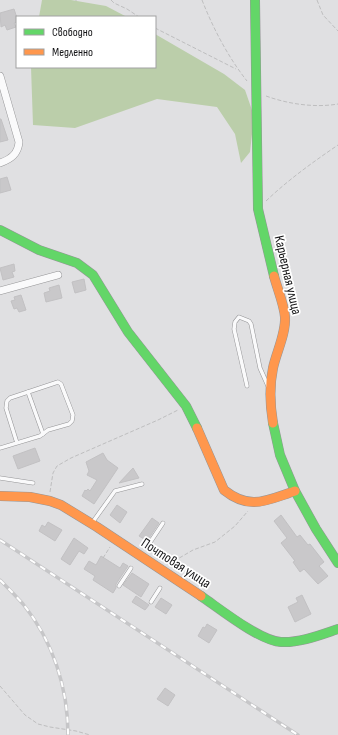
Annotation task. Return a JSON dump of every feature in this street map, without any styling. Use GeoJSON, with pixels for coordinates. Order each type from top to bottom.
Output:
{"type":"FeatureCollection","features":[{"type":"Feature","properties":{"kind":"street","name":"Карьерная улица"},"geometry":{"type":"LineString","coordinates":[[255,0],[258,209],[285,318],[281,344],[273,368],[270,393],[271,412],[280,454],[294,491],[338,563]]}},
{"type":"Feature","properties":{"kind":"street"},"geometry":{"type":"LineString","coordinates":[[0,76],[19,142],[18,148],[13,156],[0,163]]}},
{"type":"Feature","properties":{"kind":"street"},"geometry":{"type":"LineString","coordinates":[[0,230],[44,252],[87,268],[128,332],[186,406],[202,436],[224,490],[230,496],[245,503],[254,503],[294,491]]}},
{"type":"Feature","properties":{"kind":"street"},"geometry":{"type":"LineString","coordinates":[[0,291],[58,275]]}},
{"type":"Feature","properties":{"kind":"street","name":"Почтовая улица"},"geometry":{"type":"LineString","coordinates":[[1,494],[30,497],[61,505],[256,633],[268,639],[282,642],[294,641],[338,629]]}},
{"type":"Feature","properties":{"kind":"lane"},"geometry":{"type":"LineString","coordinates":[[247,386],[234,329],[235,322],[239,317],[249,320],[251,324],[260,368],[270,393]]}},
{"type":"Feature","properties":{"kind":"lane"},"geometry":{"type":"LineString","coordinates":[[0,448],[17,443],[42,434],[48,430],[68,424],[72,421],[73,415],[61,384],[58,382],[10,398],[7,401],[6,408],[17,443]]}},
{"type":"Feature","properties":{"kind":"lane"},"geometry":{"type":"LineString","coordinates":[[28,392],[42,434]]}},
{"type":"Feature","properties":{"kind":"lane"},"geometry":{"type":"LineString","coordinates":[[0,478],[33,483]]}},
{"type":"Feature","properties":{"kind":"lane"},"geometry":{"type":"LineString","coordinates":[[92,524],[115,491],[142,484]]}},
{"type":"Feature","properties":{"kind":"lane"},"geometry":{"type":"LineString","coordinates":[[146,547],[163,523]]}},
{"type":"Feature","properties":{"kind":"lane"},"geometry":{"type":"LineString","coordinates":[[119,586],[131,568]]}},
{"type":"Feature","properties":{"kind":"lane"},"geometry":{"type":"LineString","coordinates":[[151,602],[160,588]]}},
{"type":"Feature","properties":{"kind":"path"},"geometry":{"type":"LineString","coordinates":[[111,0],[138,16]]}},
{"type":"Feature","properties":{"kind":"path"},"geometry":{"type":"LineString","coordinates":[[317,0],[323,15],[338,31]]}},
{"type":"Feature","properties":{"kind":"path"},"geometry":{"type":"LineString","coordinates":[[156,29],[238,70]]}},
{"type":"Feature","properties":{"kind":"path"},"geometry":{"type":"LineString","coordinates":[[258,209],[278,190],[314,161],[338,145]]}},
{"type":"Feature","properties":{"kind":"path"},"geometry":{"type":"LineString","coordinates":[[50,501],[53,473],[57,466],[71,458],[158,420],[186,406]]}},
{"type":"Feature","properties":{"kind":"path"},"geometry":{"type":"LineString","coordinates":[[160,570],[193,550],[215,542],[235,526],[254,503]]}},
{"type":"Feature","properties":{"kind":"path"},"geometry":{"type":"LineString","coordinates":[[103,558],[107,552]]}},
{"type":"Feature","properties":{"kind":"path"},"geometry":{"type":"LineString","coordinates":[[0,686],[25,715],[38,724],[90,735]]}},
{"type":"Feature","properties":{"kind":"green space"},"geometry":{"type":"Polygon","coordinates":[[[42,0],[71,0],[106,6],[125,16],[39,16],[42,0]]]}},
{"type":"Feature","properties":{"kind":"green space"},"geometry":{"type":"Polygon","coordinates":[[[156,35],[224,74],[245,90],[254,116],[250,152],[241,163],[235,134],[217,107],[157,99],[75,128],[33,125],[31,68],[156,68],[156,35]]]}},
{"type":"Feature","properties":{"kind":"building"},"geometry":{"type":"Polygon","coordinates":[[[14,9],[16,16],[16,22],[14,23],[16,27],[7,30],[5,25],[1,27],[0,13],[14,9]]]}},
{"type":"Feature","properties":{"kind":"building"},"geometry":{"type":"Polygon","coordinates":[[[0,119],[8,140],[0,142],[0,119]]]}},
{"type":"Feature","properties":{"kind":"building"},"geometry":{"type":"Polygon","coordinates":[[[7,177],[11,190],[0,193],[0,179],[7,177]]]}},
{"type":"Feature","properties":{"kind":"building"},"geometry":{"type":"Polygon","coordinates":[[[14,264],[15,271],[12,272],[14,277],[3,280],[0,268],[14,264]]]}},
{"type":"Feature","properties":{"kind":"building"},"geometry":{"type":"Polygon","coordinates":[[[84,279],[86,290],[75,293],[72,282],[84,279]]]}},
{"type":"Feature","properties":{"kind":"building"},"geometry":{"type":"Polygon","coordinates":[[[59,285],[62,298],[46,302],[44,293],[50,291],[49,288],[59,285]]]}},
{"type":"Feature","properties":{"kind":"building"},"geometry":{"type":"Polygon","coordinates":[[[21,295],[26,310],[19,312],[17,308],[14,309],[11,301],[15,300],[14,297],[21,295]]]}},
{"type":"Feature","properties":{"kind":"building"},"geometry":{"type":"Polygon","coordinates":[[[35,448],[40,461],[18,469],[13,456],[35,448]]]}},
{"type":"Feature","properties":{"kind":"building"},"geometry":{"type":"Polygon","coordinates":[[[103,453],[107,460],[118,468],[94,504],[82,496],[85,490],[86,491],[88,489],[90,491],[97,480],[87,475],[89,471],[86,462],[103,453]]]}},
{"type":"Feature","properties":{"kind":"building"},"geometry":{"type":"Polygon","coordinates":[[[133,468],[139,478],[119,483],[133,468]]]}},
{"type":"Feature","properties":{"kind":"building"},"geometry":{"type":"Polygon","coordinates":[[[117,505],[127,512],[120,523],[110,515],[117,505]]]}},
{"type":"Feature","properties":{"kind":"building"},"geometry":{"type":"Polygon","coordinates":[[[281,515],[297,537],[300,535],[308,545],[310,544],[324,562],[319,566],[328,576],[318,584],[304,569],[300,572],[293,562],[295,561],[281,543],[287,538],[274,521],[281,515]]]}},
{"type":"Feature","properties":{"kind":"building"},"geometry":{"type":"Polygon","coordinates":[[[152,518],[159,523],[147,541],[139,536],[152,518]]]}},
{"type":"Feature","properties":{"kind":"building"},"geometry":{"type":"Polygon","coordinates":[[[48,522],[62,530],[55,541],[39,531],[42,525],[45,527],[48,522]]]}},
{"type":"Feature","properties":{"kind":"building"},"geometry":{"type":"Polygon","coordinates":[[[74,538],[88,548],[84,554],[79,551],[70,565],[61,559],[74,538]]]}},
{"type":"Feature","properties":{"kind":"building"},"geometry":{"type":"Polygon","coordinates":[[[101,556],[120,568],[123,563],[128,566],[116,584],[116,588],[113,593],[93,580],[95,576],[84,569],[89,561],[96,565],[101,556]]]}},
{"type":"Feature","properties":{"kind":"building"},"geometry":{"type":"Polygon","coordinates":[[[132,573],[149,584],[141,597],[123,585],[132,573]]]}},
{"type":"Feature","properties":{"kind":"building"},"geometry":{"type":"Polygon","coordinates":[[[302,595],[311,614],[295,622],[288,607],[298,602],[296,598],[302,595]]]}},
{"type":"Feature","properties":{"kind":"building"},"geometry":{"type":"Polygon","coordinates":[[[136,596],[149,605],[145,610],[132,602],[136,596]]]}},
{"type":"Feature","properties":{"kind":"building"},"geometry":{"type":"Polygon","coordinates":[[[161,598],[172,605],[166,614],[155,607],[161,598]]]}},
{"type":"Feature","properties":{"kind":"building"},"geometry":{"type":"Polygon","coordinates":[[[207,624],[217,630],[209,643],[198,636],[203,627],[205,628],[207,624]]]}},
{"type":"Feature","properties":{"kind":"building"},"geometry":{"type":"Polygon","coordinates":[[[165,688],[175,695],[168,706],[157,699],[165,688]]]}},
{"type":"Feature","properties":{"kind":"railway"},"geometry":{"type":"LineString","coordinates":[[0,540],[298,735]]}},
{"type":"Feature","properties":{"kind":"railway"},"geometry":{"type":"LineString","coordinates":[[0,580],[23,604],[43,633],[57,666],[62,683],[68,735]]}},
{"type":"Feature","properties":{"kind":"traffic: fast"},"geometry":{"type":"LineString","coordinates":[[255,0],[258,209],[274,276]]}},
{"type":"Feature","properties":{"kind":"traffic: fast"},"geometry":{"type":"LineString","coordinates":[[0,230],[39,250],[77,263],[93,275],[128,332],[186,406],[197,428]]}},
{"type":"Feature","properties":{"kind":"traffic: fast"},"geometry":{"type":"LineString","coordinates":[[273,423],[280,455],[295,491],[316,529],[338,563]]}},
{"type":"Feature","properties":{"kind":"traffic: fast"},"geometry":{"type":"LineString","coordinates":[[201,596],[240,624],[272,640],[281,642],[295,641],[338,629]]}},
{"type":"Feature","properties":{"kind":"traffic: slow"},"geometry":{"type":"LineString","coordinates":[[273,423],[270,389],[274,362],[285,323],[282,301],[274,276]]}},
{"type":"Feature","properties":{"kind":"traffic: slow"},"geometry":{"type":"LineString","coordinates":[[197,428],[224,490],[233,496],[242,500],[259,502],[295,491]]}},
{"type":"Feature","properties":{"kind":"traffic: slow"},"geometry":{"type":"LineString","coordinates":[[0,496],[30,497],[61,505],[201,596]]}}]}
